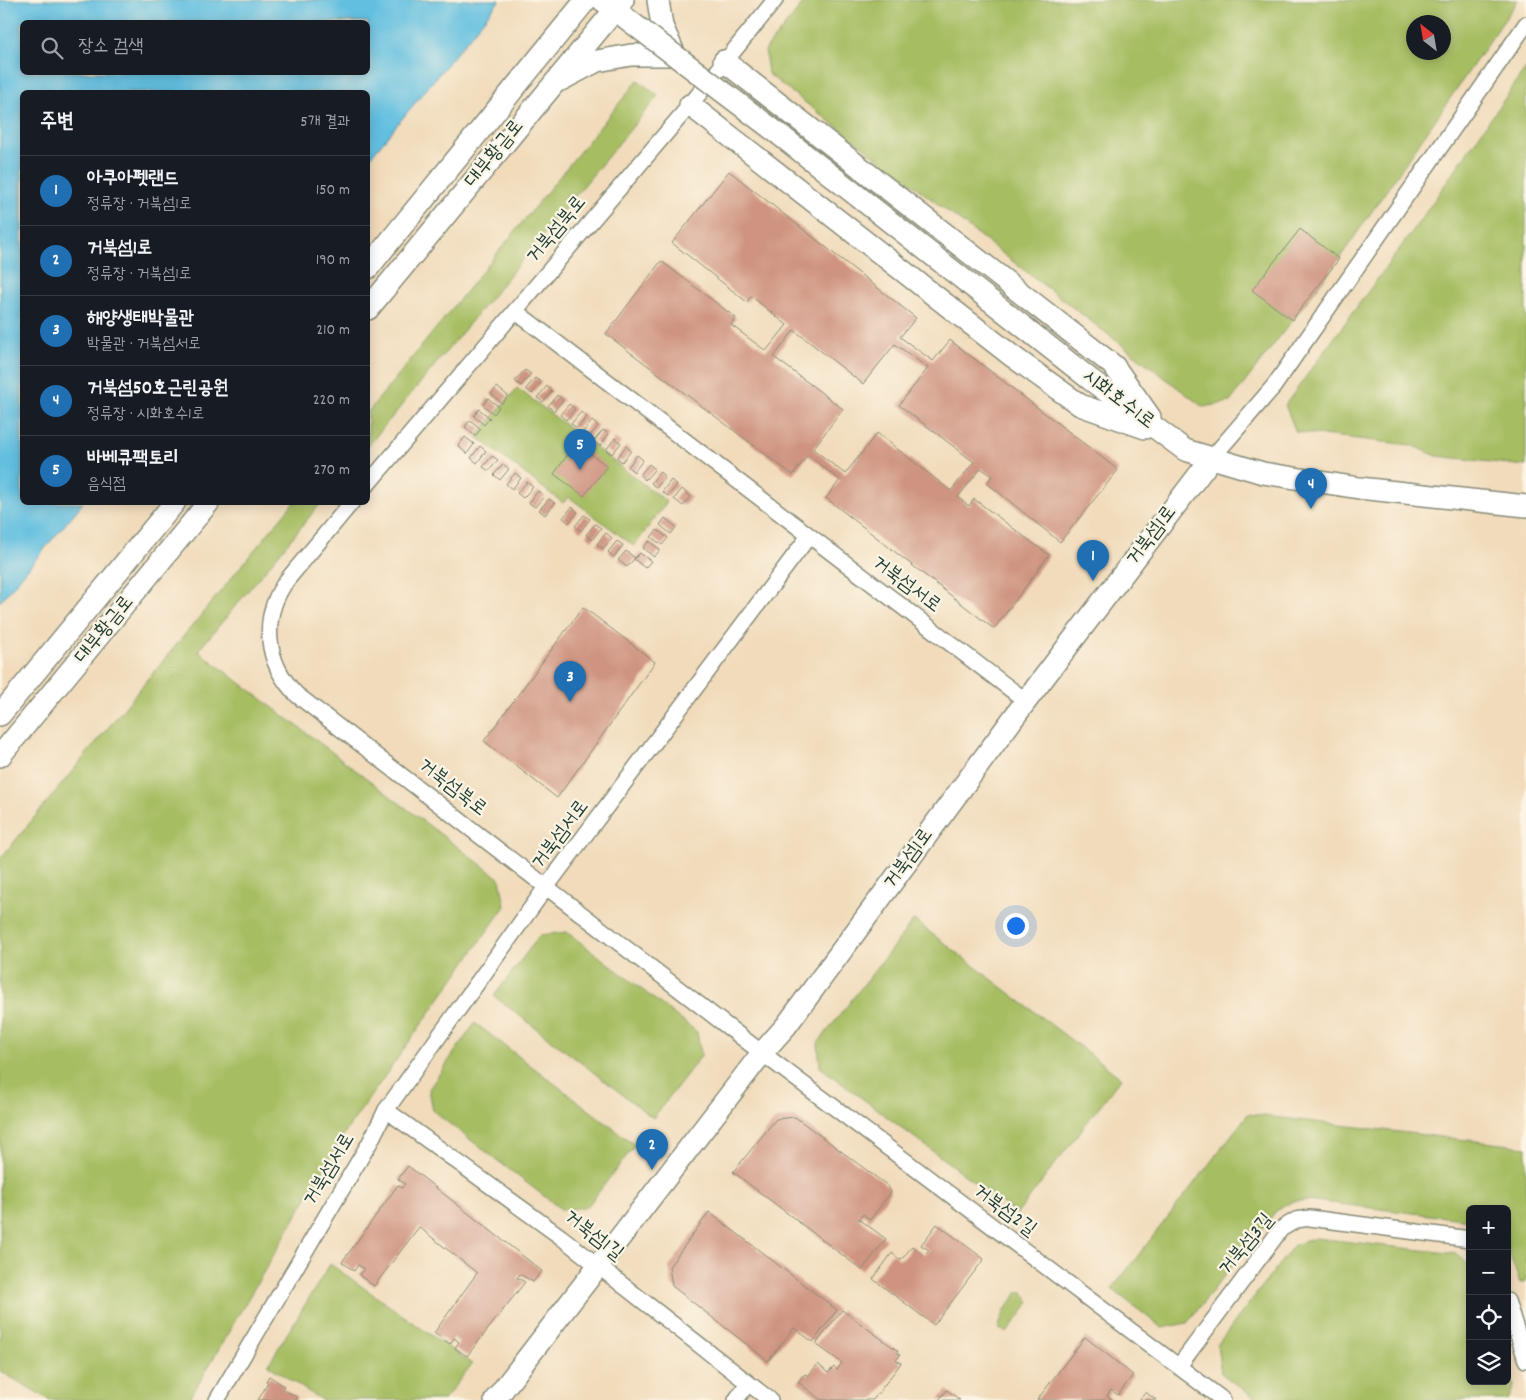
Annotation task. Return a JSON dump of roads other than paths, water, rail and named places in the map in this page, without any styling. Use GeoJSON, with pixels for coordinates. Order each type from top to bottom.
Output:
{"type":"FeatureCollection","features":[{"type":"Feature","properties":{"kind":"main road","name":"대부황금로"},"geometry":{"type":"LineString","coordinates":[[370,266],[586,0]]}},
{"type":"Feature","properties":{"kind":"main road"},"geometry":{"type":"LineString","coordinates":[[551,85],[597,61],[621,57],[675,55],[662,26],[658,1]]}},
{"type":"Feature","properties":{"kind":"main road","name":"대부황금로"},"geometry":{"type":"LineString","coordinates":[[370,307],[551,85],[613,3]]}},
{"type":"Feature","properties":{"kind":"main road","name":"시화호수1로"},"geometry":{"type":"LineString","coordinates":[[613,3],[644,32],[780,135],[1185,450],[1263,473],[1349,486],[1526,506]]}},
{"type":"Feature","properties":{"kind":"main road"},"geometry":{"type":"LineString","coordinates":[[724,61],[1114,366],[1162,433]]}},
{"type":"Feature","properties":{"kind":"main road"},"geometry":{"type":"LineString","coordinates":[[690,105],[1012,356],[1080,405],[1162,433]]}},
{"type":"Feature","properties":{"kind":"main road","name":"거북섬1로"},"geometry":{"type":"LineString","coordinates":[[495,1400],[597,1265],[762,1053],[786,1026],[1026,701],[1211,459]]}},
{"type":"Feature","properties":{"kind":"main road","name":"대부황금로"},"geometry":{"type":"LineString","coordinates":[[0,715],[174,505]]}},
{"type":"Feature","properties":{"kind":"main road","name":"대부황금로"},"geometry":{"type":"LineString","coordinates":[[0,756],[207,505]]}},
{"type":"Feature","properties":{"kind":"street","name":"거북섬북로"},"geometry":{"type":"LineString","coordinates":[[370,482],[690,105],[775,0]]}},
{"type":"Feature","properties":{"kind":"street"},"geometry":{"type":"LineString","coordinates":[[1211,459],[1274,386],[1526,24]]}},
{"type":"Feature","properties":{"kind":"street"},"geometry":{"type":"LineString","coordinates":[[515,311],[809,536]]}},
{"type":"Feature","properties":{"kind":"street","name":"거북섬북로"},"geometry":{"type":"LineString","coordinates":[[350,505],[278,592],[273,606],[270,637],[274,661],[284,682],[298,695],[762,1053]]}},
{"type":"Feature","properties":{"kind":"street","name":"거북섬서로"},"geometry":{"type":"LineString","coordinates":[[217,1400],[370,1142],[386,1110],[547,886],[809,536],[1026,701]]}},
{"type":"Feature","properties":{"kind":"street","name":"거북섬2길"},"geometry":{"type":"LineString","coordinates":[[762,1053],[1223,1400]]}},
{"type":"Feature","properties":{"kind":"street","name":"거북섬1길"},"geometry":{"type":"LineString","coordinates":[[386,1110],[561,1237],[770,1400]]}},
{"type":"Feature","properties":{"kind":"street","name":"거북섬3길"},"geometry":{"type":"LineString","coordinates":[[1179,1366],[1281,1230],[1296,1220],[1310,1218],[1466,1238]]}},
{"type":"Feature","properties":{"kind":"street"},"geometry":{"type":"LineString","coordinates":[[1511,1313],[1526,1360]]}},
{"type":"Feature","properties":{"kind":"street"},"geometry":{"type":"LineString","coordinates":[[736,1400],[748,1383]]}},
{"type":"Feature","properties":{"kind":"water"},"geometry":{"type":"Polygon","coordinates":[[[0,0],[500,0],[370,158],[370,90],[20,90],[20,505],[81,505],[0,602],[0,0]]]}},
{"type":"Feature","properties":{"kind":"place","name":"바베큐팩토리"},"geometry":{"type":"Point","coordinates":[580,470]}},
{"type":"Feature","properties":{"kind":"place","name":"거북섬50호근린공원"},"geometry":{"type":"Point","coordinates":[1311,509]}},
{"type":"Feature","properties":{"kind":"place","name":"아쿠아펫랜드"},"geometry":{"type":"Point","coordinates":[1093,581]}},
{"type":"Feature","properties":{"kind":"place","name":"해양생태박물관"},"geometry":{"type":"Point","coordinates":[570,702]}},
{"type":"Feature","properties":{"kind":"place","name":"거북섬1로"},"geometry":{"type":"Point","coordinates":[652,1170]}}]}
